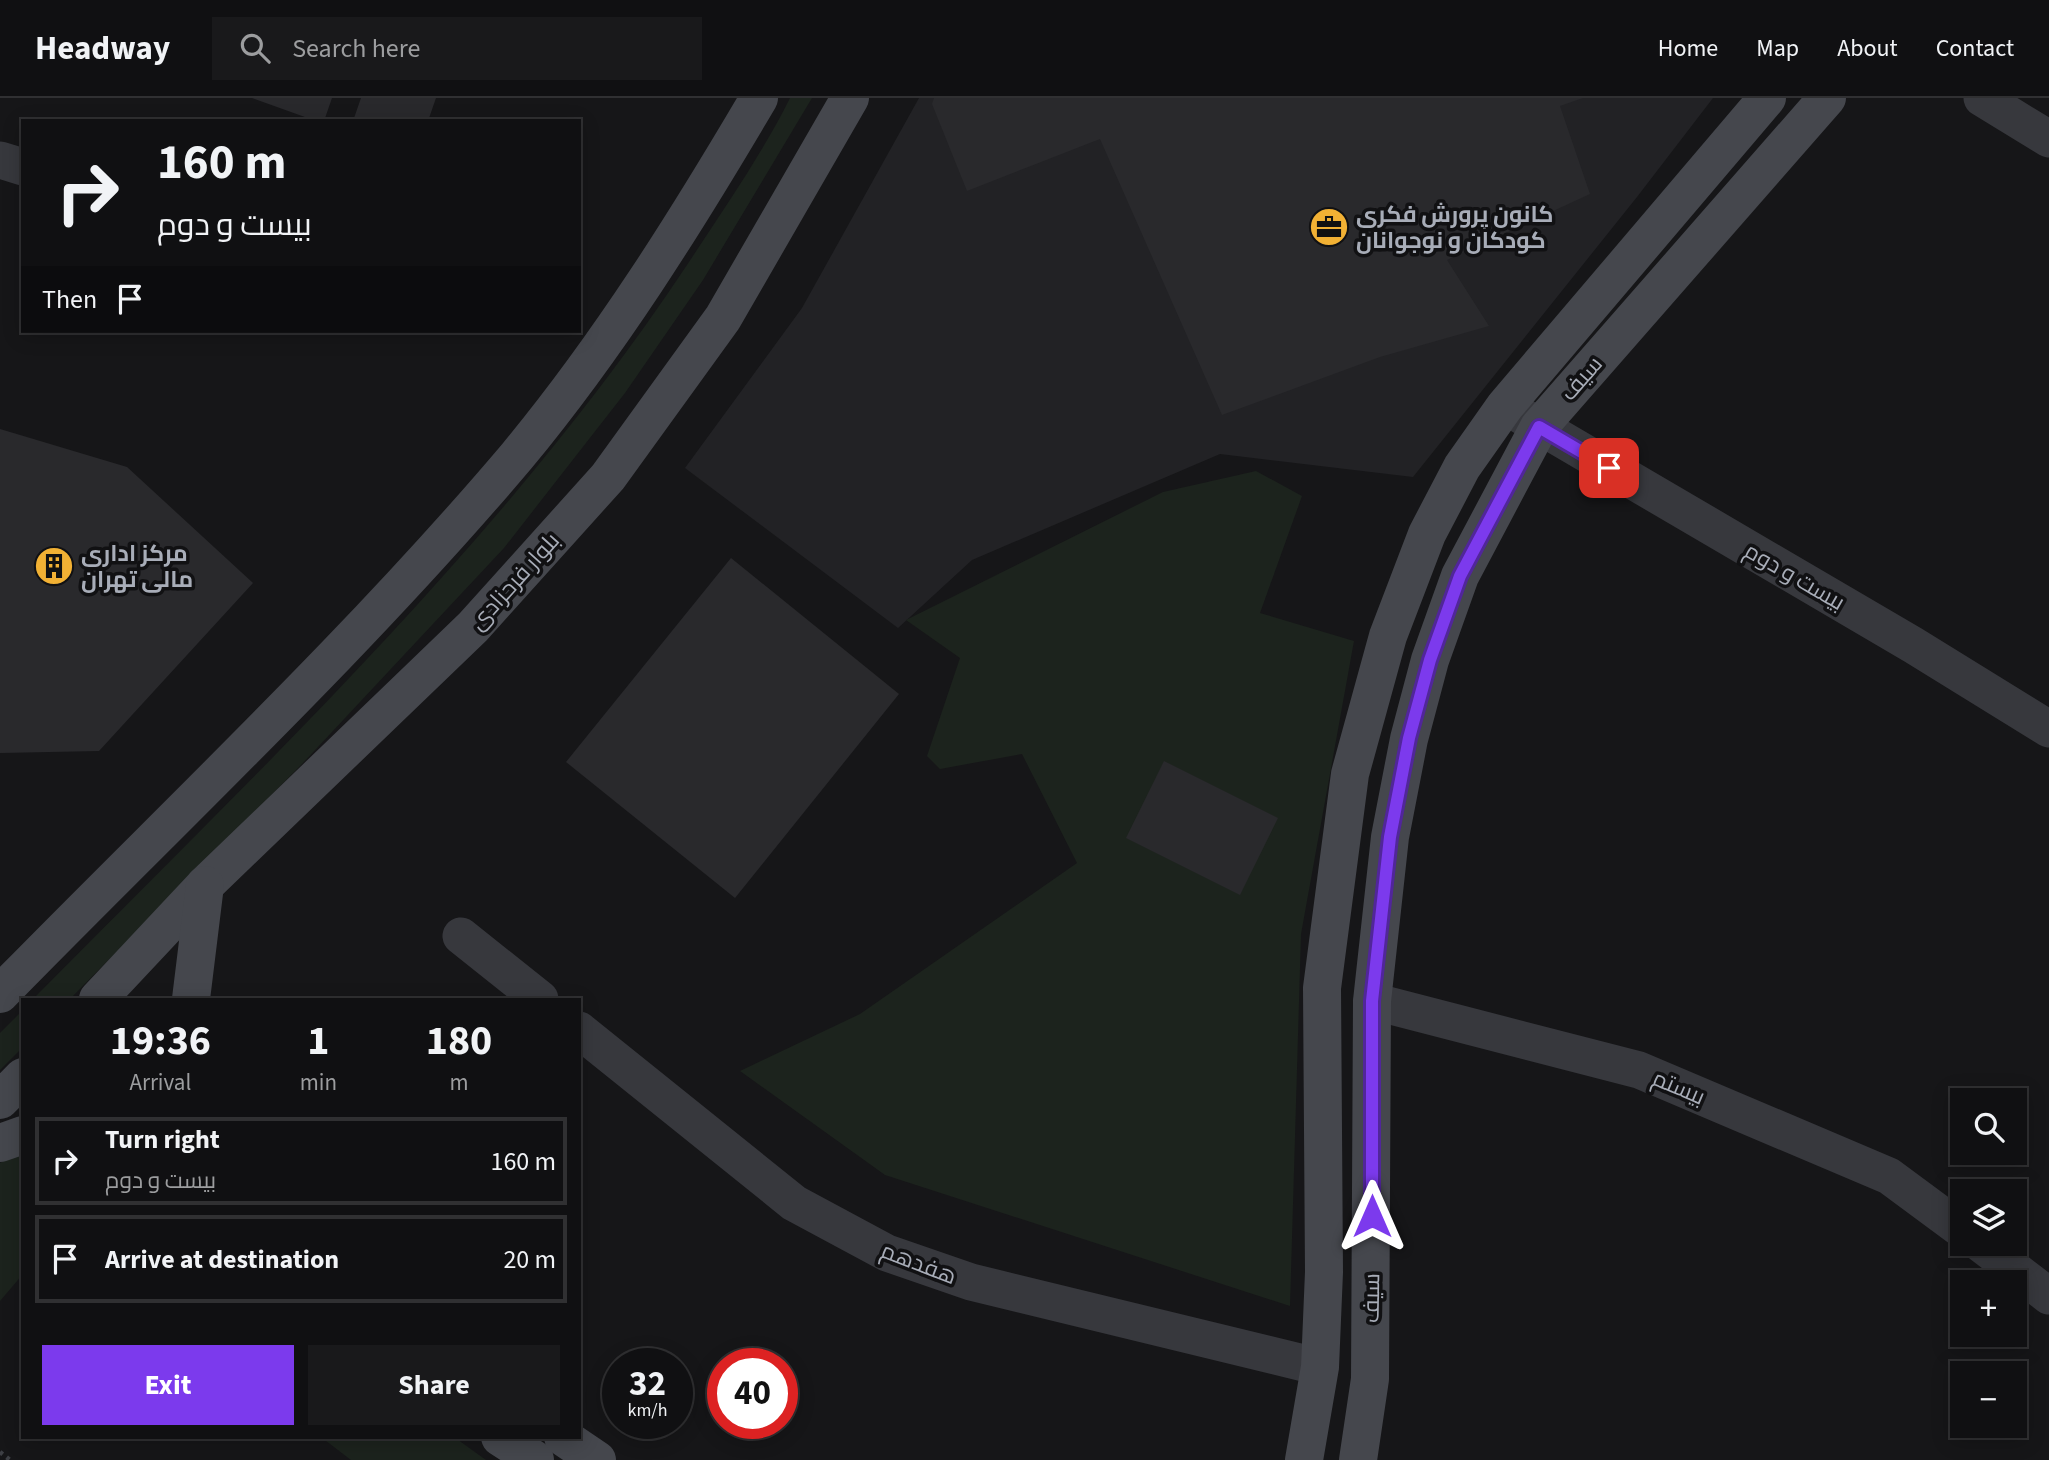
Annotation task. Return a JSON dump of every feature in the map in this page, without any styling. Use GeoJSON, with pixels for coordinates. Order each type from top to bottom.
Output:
{"type":"FeatureCollection","features":[{"type":"Feature","properties":{"kind":"street"},"geometry":{"type":"LineString","coordinates":[[3,986],[413,575],[518,454],[585,369],[648,278],[710,182],[759,98]]}},
{"type":"Feature","properties":{"kind":"street","name":"بلوار فرحزادی"},"geometry":{"type":"LineString","coordinates":[[99,998],[205,885],[473,627],[608,477],[723,318],[850,98]]}},
{"type":"Feature","properties":{"kind":"street","name":"سیف"},"geometry":{"type":"LineString","coordinates":[[1304,1460],[1320,1367],[1324,1272],[1322,988],[1350,774],[1388,636],[1427,534],[1462,467],[1505,406],[1767,98]]}},
{"type":"Feature","properties":{"kind":"street","name":"سیف"},"geometry":{"type":"LineString","coordinates":[[1358,1460],[1370,1379],[1372,1001],[1390,837],[1409,738],[1430,660],[1460,576],[1539,427],[1827,98]]}},
{"type":"Feature","properties":{"kind":"street"},"geometry":{"type":"LineString","coordinates":[[1982,98],[2049,139]]}},
{"type":"Feature","properties":{"kind":"street"},"geometry":{"type":"LineString","coordinates":[[0,160],[21,166]]}},
{"type":"Feature","properties":{"kind":"street","name":"بیست و دوم"},"geometry":{"type":"LineString","coordinates":[[1505,406],[1913,645],[2049,729]]}},
{"type":"Feature","properties":{"kind":"street"},"geometry":{"type":"LineString","coordinates":[[191,998],[205,885]]}},
{"type":"Feature","properties":{"kind":"street"},"geometry":{"type":"LineString","coordinates":[[461,936],[539,998]]}},
{"type":"Feature","properties":{"kind":"street"},"geometry":{"type":"LineString","coordinates":[[1322,988],[1372,1001]]}},
{"type":"Feature","properties":{"kind":"street","name":"بیستم"},"geometry":{"type":"LineString","coordinates":[[1372,1001],[1639,1070],[1889,1175],[1950,1221]]}},
{"type":"Feature","properties":{"kind":"street","name":"هفدهم"},"geometry":{"type":"LineString","coordinates":[[581,1033],[794,1203],[887,1253],[971,1282],[1320,1367]]}},
{"type":"Feature","properties":{"kind":"street"},"geometry":{"type":"LineString","coordinates":[[0,1100],[21,1078]]}},
{"type":"Feature","properties":{"kind":"street"},"geometry":{"type":"LineString","coordinates":[[0,1143],[21,1136]]}},
{"type":"Feature","properties":{"kind":"street"},"geometry":{"type":"LineString","coordinates":[[1996,1256],[2049,1296]]}},
{"type":"Feature","properties":{"kind":"street"},"geometry":{"type":"LineString","coordinates":[[1320,1367],[1370,1379]]}},
{"type":"Feature","properties":{"kind":"street"},"geometry":{"type":"LineString","coordinates":[[503,1439],[535,1460]]}},
{"type":"Feature","properties":{"kind":"street"},"geometry":{"type":"LineString","coordinates":[[566,1439],[597,1460]]}},
{"type":"Feature","properties":{"kind":"path"},"geometry":{"type":"LineString","coordinates":[[0,1452],[10,1460]]}},
{"type":"Feature","properties":{"kind":"shaded area"},"geometry":{"type":"Polygon","coordinates":[[[790,98],[812,98],[703,280],[625,393],[504,548],[302,764],[71,998],[34,998],[293,737],[461,556],[540,463],[616,366],[687,265],[779,120],[790,98]]]}},
{"type":"Feature","properties":{"kind":"shaded area"},"geometry":{"type":"Polygon","coordinates":[[[919,98],[1713,98],[1413,477],[1220,454],[972,560],[898,628],[685,468],[802,308],[919,98]]]}},
{"type":"Feature","properties":{"kind":"shaded area"},"geometry":{"type":"Polygon","coordinates":[[[1256,471],[1302,496],[1260,613],[1354,641],[1301,934],[1290,1306],[885,1175],[740,1071],[860,1014],[1077,863],[1022,754],[940,769],[927,756],[960,658],[906,620],[1163,492],[1256,471]]]}},
{"type":"Feature","properties":{"kind":"shaded area"},"geometry":{"type":"Polygon","coordinates":[[[21,1012],[21,1049],[0,1070],[0,1033],[21,1012]]]}},
{"type":"Feature","properties":{"kind":"shaded area"},"geometry":{"type":"Polygon","coordinates":[[[21,1152],[21,1276],[0,1301],[0,1163],[21,1152]]]}},
{"type":"Feature","properties":{"kind":"shaded area"},"geometry":{"type":"Polygon","coordinates":[[[324,1439],[457,1439],[486,1460],[351,1460],[324,1439]]]}},
{"type":"Feature","properties":{"kind":"building"},"geometry":{"type":"Polygon","coordinates":[[[252,98],[332,98],[325,119],[310,119],[252,98]]]}},
{"type":"Feature","properties":{"kind":"building"},"geometry":{"type":"Polygon","coordinates":[[[361,98],[436,98],[429,119],[354,119],[361,98]]]}},
{"type":"Feature","properties":{"kind":"building","name":"کانون پرورش فکری کودکان و نوجوانان"},"geometry":{"type":"Polygon","coordinates":[[[934,98],[1583,98],[1560,106],[1590,194],[1447,260],[1489,326],[1380,357],[1222,415],[1100,139],[967,191],[932,104],[934,98]]]}},
{"type":"Feature","properties":{"kind":"building"},"geometry":{"type":"Polygon","coordinates":[[[0,429],[127,467],[253,583],[99,751],[0,753],[0,429]]]}},
{"type":"Feature","properties":{"kind":"building"},"geometry":{"type":"Polygon","coordinates":[[[731,558],[899,694],[735,898],[566,762],[731,558]]]}},
{"type":"Feature","properties":{"kind":"building"},"geometry":{"type":"Polygon","coordinates":[[[1164,761],[1278,818],[1240,895],[1126,838],[1164,761]]]}},
{"type":"Feature","properties":{"kind":"place","name":"کانون پرورش فکری کودکان و نوجوانان"},"geometry":{"type":"Point","coordinates":[1329,227]}},
{"type":"Feature","properties":{"kind":"place","name":"مرکز اداری مالی تهران"},"geometry":{"type":"Point","coordinates":[54,566]}},
{"type":"Feature","properties":{"kind":"route"},"geometry":{"type":"LineString","coordinates":[[1372,1216],[1372,1001],[1390,837],[1409,738],[1430,660],[1460,576],[1539,427],[1609,468]]}}]}
